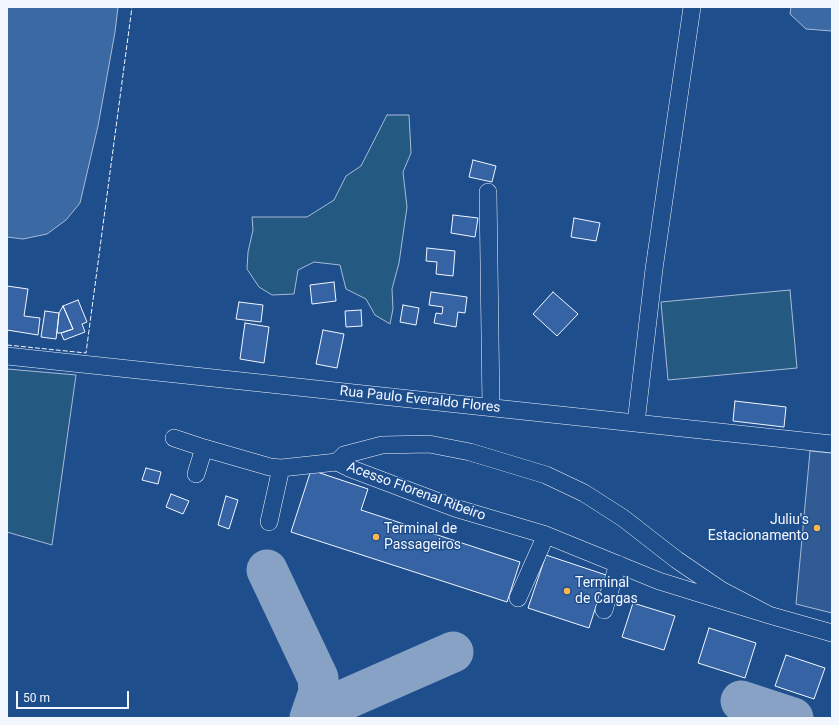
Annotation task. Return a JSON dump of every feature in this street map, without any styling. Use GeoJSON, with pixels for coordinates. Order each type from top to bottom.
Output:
{"type":"FeatureCollection","features":[{"type":"Feature","properties":{"kind":"street"},"geometry":{"type":"LineString","coordinates":[[636,423],[654,269],[692,7]]}},
{"type":"Feature","properties":{"kind":"street"},"geometry":{"type":"LineString","coordinates":[[488,192],[491,407]]}},
{"type":"Feature","properties":{"kind":"street","name":"Rua Paulo Everaldo Flores"},"geometry":{"type":"LineString","coordinates":[[7,356],[832,444]]}},
{"type":"Feature","properties":{"kind":"street"},"geometry":{"type":"LineString","coordinates":[[174,438],[270,467],[281,468],[337,462]]}},
{"type":"Feature","properties":{"kind":"street","name":"Acesso Florenal Ribeiro"},"geometry":{"type":"LineString","coordinates":[[769,615],[721,590],[677,560],[623,518],[584,493],[546,475],[470,452],[429,444],[382,445],[344,455],[337,462],[348,468],[455,508],[546,535],[659,581],[769,615],[832,633]]}},
{"type":"Feature","properties":{"kind":"street"},"geometry":{"type":"LineString","coordinates":[[196,474],[204,448]]}},
{"type":"Feature","properties":{"kind":"street"},"geometry":{"type":"LineString","coordinates":[[268,522],[281,468]]}},
{"type":"Feature","properties":{"kind":"street"},"geometry":{"type":"LineString","coordinates":[[518,598],[546,535]]}},
{"type":"Feature","properties":{"kind":"street"},"geometry":{"type":"LineString","coordinates":[[659,581],[670,578],[675,570],[677,560]]}},
{"type":"Feature","properties":{"kind":"street"},"geometry":{"type":"LineString","coordinates":[[604,610],[618,564]]}},
{"type":"Feature","properties":{"kind":"shaded area"},"geometry":{"type":"Polygon","coordinates":[[[7,7],[118,7],[98,126],[80,203],[66,220],[47,234],[23,239],[7,237],[7,7]]]}},
{"type":"Feature","properties":{"kind":"shaded area"},"geometry":{"type":"Polygon","coordinates":[[[791,7],[832,7],[832,31],[806,29],[790,14],[791,7]]]}},
{"type":"Feature","properties":{"kind":"shaded area"},"geometry":{"type":"Polygon","coordinates":[[[387,115],[409,115],[411,153],[403,172],[407,207],[399,263],[392,289],[393,309],[390,324],[375,315],[366,299],[346,289],[340,265],[314,262],[298,270],[294,294],[272,295],[259,287],[247,269],[248,252],[253,230],[252,217],[307,217],[334,200],[346,176],[361,166],[387,115]]]}},
{"type":"Feature","properties":{"kind":"shaded area"},"geometry":{"type":"Polygon","coordinates":[[[790,290],[797,368],[668,380],[661,302],[790,290]]]}},
{"type":"Feature","properties":{"kind":"shaded area"},"geometry":{"type":"Polygon","coordinates":[[[7,369],[76,375],[52,545],[7,532],[7,369]]]}},
{"type":"Feature","properties":{"kind":"shaded area","name":"Juliu's Estacionamento"},"geometry":{"type":"Polygon","coordinates":[[[810,451],[832,453],[832,613],[796,604],[810,451]]]}},
{"type":"Feature","properties":{"kind":"building"},"geometry":{"type":"Polygon","coordinates":[[[473,160],[496,166],[492,182],[469,177],[473,160]]]}},
{"type":"Feature","properties":{"kind":"building"},"geometry":{"type":"Polygon","coordinates":[[[453,215],[478,218],[475,237],[451,233],[453,215]]]}},
{"type":"Feature","properties":{"kind":"building"},"geometry":{"type":"Polygon","coordinates":[[[574,218],[600,223],[596,241],[571,237],[574,218]]]}},
{"type":"Feature","properties":{"kind":"building"},"geometry":{"type":"Polygon","coordinates":[[[427,248],[455,251],[453,276],[436,274],[437,262],[426,261],[427,248]]]}},
{"type":"Feature","properties":{"kind":"building"},"geometry":{"type":"Polygon","coordinates":[[[334,282],[336,301],[312,304],[310,285],[334,282]]]}},
{"type":"Feature","properties":{"kind":"building"},"geometry":{"type":"Polygon","coordinates":[[[7,286],[28,289],[24,316],[40,318],[38,335],[7,330],[7,286]]]}},
{"type":"Feature","properties":{"kind":"building"},"geometry":{"type":"Polygon","coordinates":[[[431,292],[467,297],[465,313],[458,312],[456,327],[434,323],[436,313],[442,314],[443,307],[429,305],[431,292]]]}},
{"type":"Feature","properties":{"kind":"building"},"geometry":{"type":"Polygon","coordinates":[[[553,292],[578,314],[557,336],[533,314],[553,292]]]}},
{"type":"Feature","properties":{"kind":"building"},"geometry":{"type":"Polygon","coordinates":[[[78,300],[87,322],[82,324],[85,332],[64,340],[61,333],[73,329],[63,306],[78,300]]]}},
{"type":"Feature","properties":{"kind":"building"},"geometry":{"type":"Polygon","coordinates":[[[239,302],[263,305],[261,322],[236,319],[239,302]]]}},
{"type":"Feature","properties":{"kind":"building"},"geometry":{"type":"Polygon","coordinates":[[[403,305],[419,308],[416,325],[400,322],[403,305]]]}},
{"type":"Feature","properties":{"kind":"building"},"geometry":{"type":"Polygon","coordinates":[[[63,306],[73,329],[57,333],[59,313],[63,306]]]}},
{"type":"Feature","properties":{"kind":"building"},"geometry":{"type":"Polygon","coordinates":[[[361,310],[362,326],[346,327],[345,311],[361,310]]]}},
{"type":"Feature","properties":{"kind":"building"},"geometry":{"type":"Polygon","coordinates":[[[45,311],[59,313],[56,339],[41,337],[45,311]]]}},
{"type":"Feature","properties":{"kind":"building"},"geometry":{"type":"Polygon","coordinates":[[[245,323],[269,327],[264,363],[240,359],[245,323]]]}},
{"type":"Feature","properties":{"kind":"building"},"geometry":{"type":"Polygon","coordinates":[[[323,330],[344,334],[337,368],[316,364],[323,330]]]}},
{"type":"Feature","properties":{"kind":"building"},"geometry":{"type":"Polygon","coordinates":[[[735,401],[786,407],[784,427],[733,421],[735,401]]]}},
{"type":"Feature","properties":{"kind":"building"},"geometry":{"type":"Polygon","coordinates":[[[146,468],[161,472],[158,484],[142,480],[146,468]]]}},
{"type":"Feature","properties":{"kind":"building","name":"Terminal de Passageiros"},"geometry":{"type":"Polygon","coordinates":[[[311,470],[368,489],[361,510],[520,562],[507,602],[291,532],[311,470]]]}},
{"type":"Feature","properties":{"kind":"building"},"geometry":{"type":"Polygon","coordinates":[[[171,494],[189,501],[183,514],[166,507],[171,494]]]}},
{"type":"Feature","properties":{"kind":"building"},"geometry":{"type":"Polygon","coordinates":[[[226,496],[238,500],[229,529],[218,525],[226,496]]]}},
{"type":"Feature","properties":{"kind":"building","name":"Terminal de Cargas"},"geometry":{"type":"Polygon","coordinates":[[[546,555],[606,575],[589,628],[528,608],[546,555]]]}},
{"type":"Feature","properties":{"kind":"building"},"geometry":{"type":"Polygon","coordinates":[[[633,603],[675,616],[664,650],[622,637],[633,603]]]}},
{"type":"Feature","properties":{"kind":"building"},"geometry":{"type":"Polygon","coordinates":[[[709,628],[756,643],[745,678],[698,663],[709,628]]]}},
{"type":"Feature","properties":{"kind":"building"},"geometry":{"type":"Polygon","coordinates":[[[786,655],[825,668],[814,699],[775,686],[786,655]]]}},
{"type":"Feature","properties":{"kind":"taxiway"},"geometry":{"type":"LineString","coordinates":[[267,570],[318,678],[319,692],[310,718]]}},
{"type":"Feature","properties":{"kind":"taxiway"},"geometry":{"type":"LineString","coordinates":[[318,718],[337,703],[453,652]]}},
{"type":"Feature","properties":{"kind":"taxiway"},"geometry":{"type":"LineString","coordinates":[[741,701],[793,718]]}},
{"type":"Feature","properties":{"kind":"fence"},"geometry":{"type":"LineString","coordinates":[[7,345],[86,353],[132,7]]}},
{"type":"Feature","properties":{"kind":"place","name":"Juliu's Estacionamento"},"geometry":{"type":"Point","coordinates":[817,528]}},
{"type":"Feature","properties":{"kind":"place","name":"Terminal de Passageiros"},"geometry":{"type":"Point","coordinates":[376,537]}},
{"type":"Feature","properties":{"kind":"place","name":"Terminal de Cargas"},"geometry":{"type":"Point","coordinates":[567,591]}}]}
